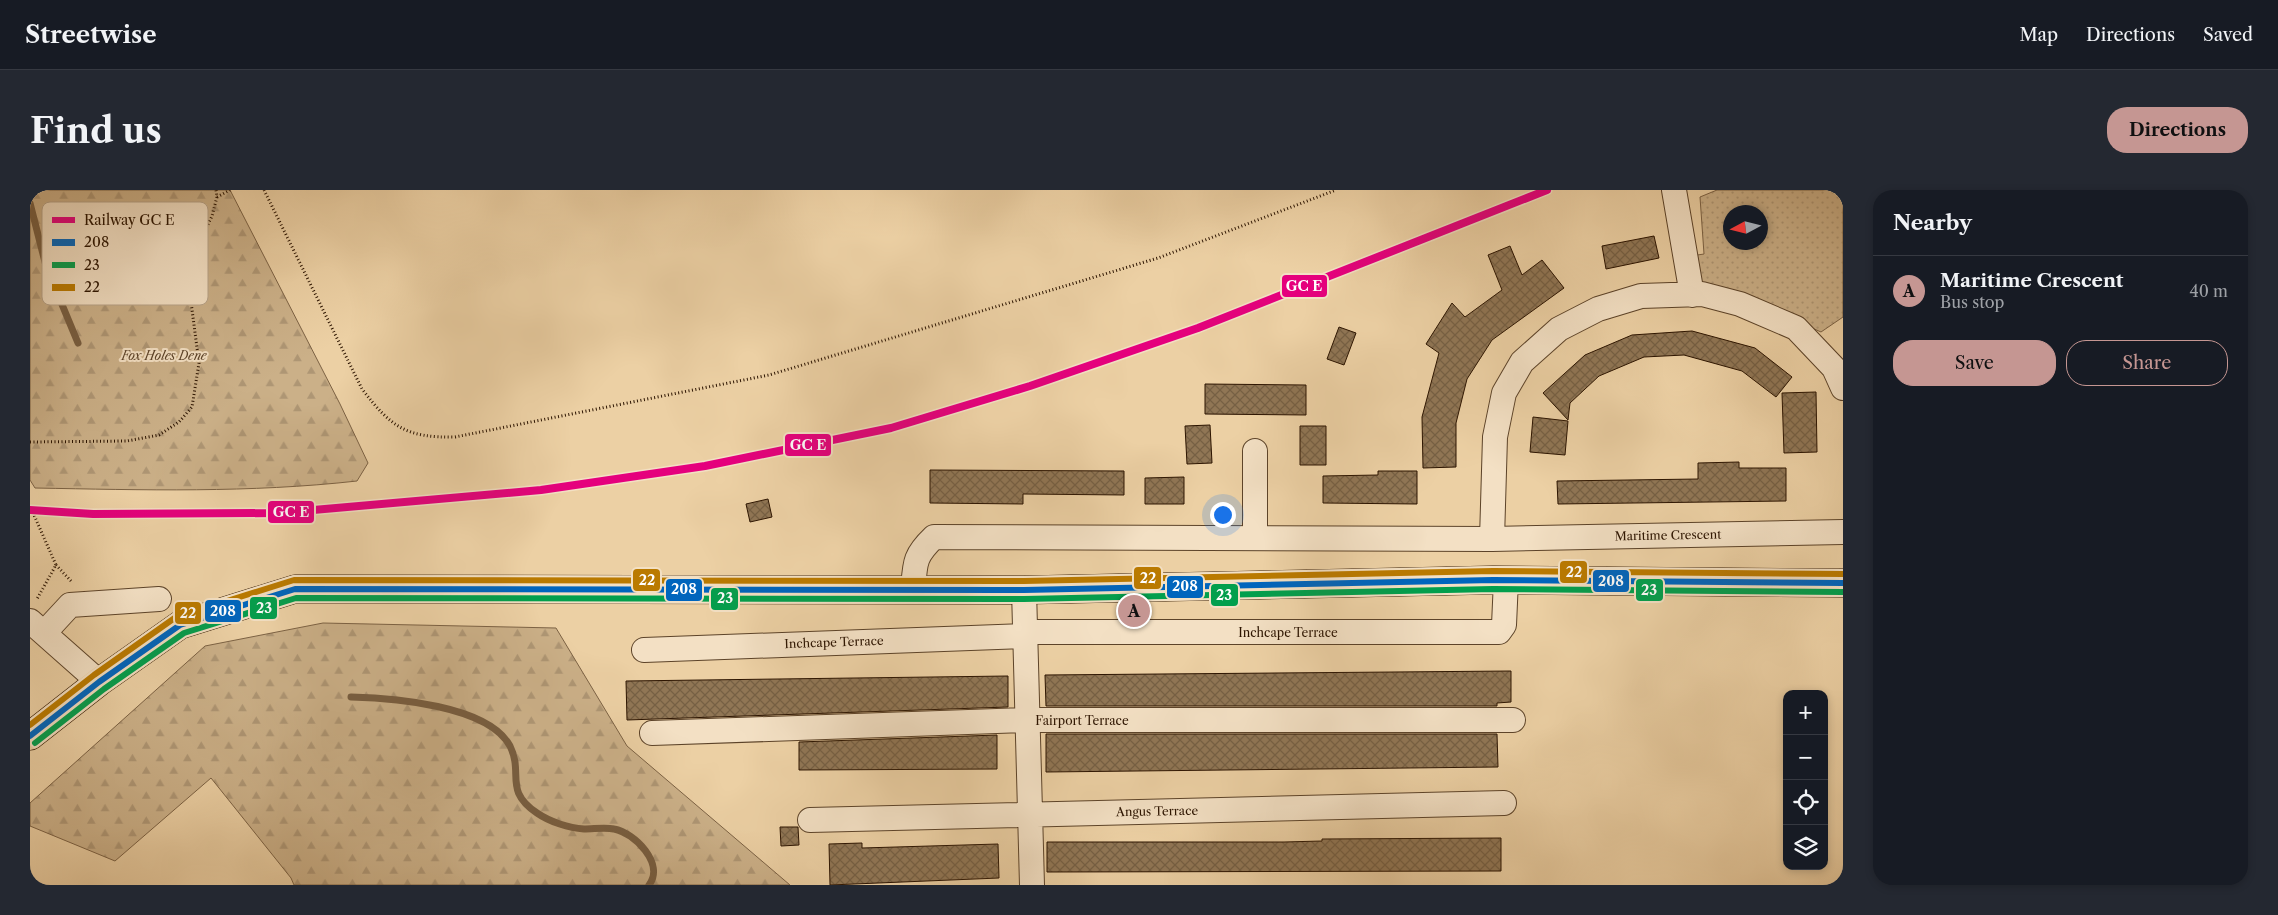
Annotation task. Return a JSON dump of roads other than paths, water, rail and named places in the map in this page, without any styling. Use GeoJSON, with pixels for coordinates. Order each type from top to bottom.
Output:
{"type":"FeatureCollection","features":[{"type":"Feature","properties":{"kind":"main road"},"geometry":{"type":"LineString","coordinates":[[30,736],[99,682],[180,625],[295,589],[1024,590],[1506,580],[1843,583]]}},
{"type":"Feature","properties":{"kind":"street"},"geometry":{"type":"LineString","coordinates":[[1674,190],[1692,295]]}},
{"type":"Feature","properties":{"kind":"street"},"geometry":{"type":"LineString","coordinates":[[1492,539],[1495,436],[1504,393],[1522,362],[1559,329],[1598,309],[1641,296],[1702,294],[1740,304],[1796,328],[1834,368],[1843,388]]}},
{"type":"Feature","properties":{"kind":"street"},"geometry":{"type":"LineString","coordinates":[[1255,538],[1256,451]]}},
{"type":"Feature","properties":{"kind":"street","name":"Maritime Crescent"},"geometry":{"type":"LineString","coordinates":[[912,590],[915,560],[920,550],[934,537],[1492,539],[1843,532]]}},
{"type":"Feature","properties":{"kind":"street","name":"Inchcape Terrace"},"geometry":{"type":"LineString","coordinates":[[644,650],[1025,634],[1499,632],[1504,625],[1506,580]]}},
{"type":"Feature","properties":{"kind":"street"},"geometry":{"type":"LineString","coordinates":[[1024,590],[1032,885]]}},
{"type":"Feature","properties":{"kind":"street"},"geometry":{"type":"LineString","coordinates":[[99,682],[36,618],[70,605],[159,599]]}},
{"type":"Feature","properties":{"kind":"street","name":"Fairport Terrace"},"geometry":{"type":"LineString","coordinates":[[652,733],[1027,720],[1513,720]]}},
{"type":"Feature","properties":{"kind":"street","name":"Angus Terrace"},"geometry":{"type":"LineString","coordinates":[[810,820],[1504,804]]}},
{"type":"Feature","properties":{"kind":"waterway"},"geometry":{"type":"LineString","coordinates":[[30,203],[42,250]]}},
{"type":"Feature","properties":{"kind":"waterway"},"geometry":{"type":"LineString","coordinates":[[62,305],[78,343]]}},
{"type":"Feature","properties":{"kind":"waterway"},"geometry":{"type":"LineString","coordinates":[[351,697],[390,699],[438,706],[482,721],[499,732],[510,746],[514,756],[517,789],[520,797],[527,805],[542,816],[560,824],[584,829],[614,829],[631,836],[639,843],[650,859],[653,877],[649,885]]}},
{"type":"Feature","properties":{"kind":"place","name":"Maritime Crescent"},"geometry":{"type":"Point","coordinates":[1134,611]}},
{"type":"Feature","properties":{"kind":"park label","name":"Fox Holes Dene"},"geometry":{"type":"Point","coordinates":[164,355]}}]}
